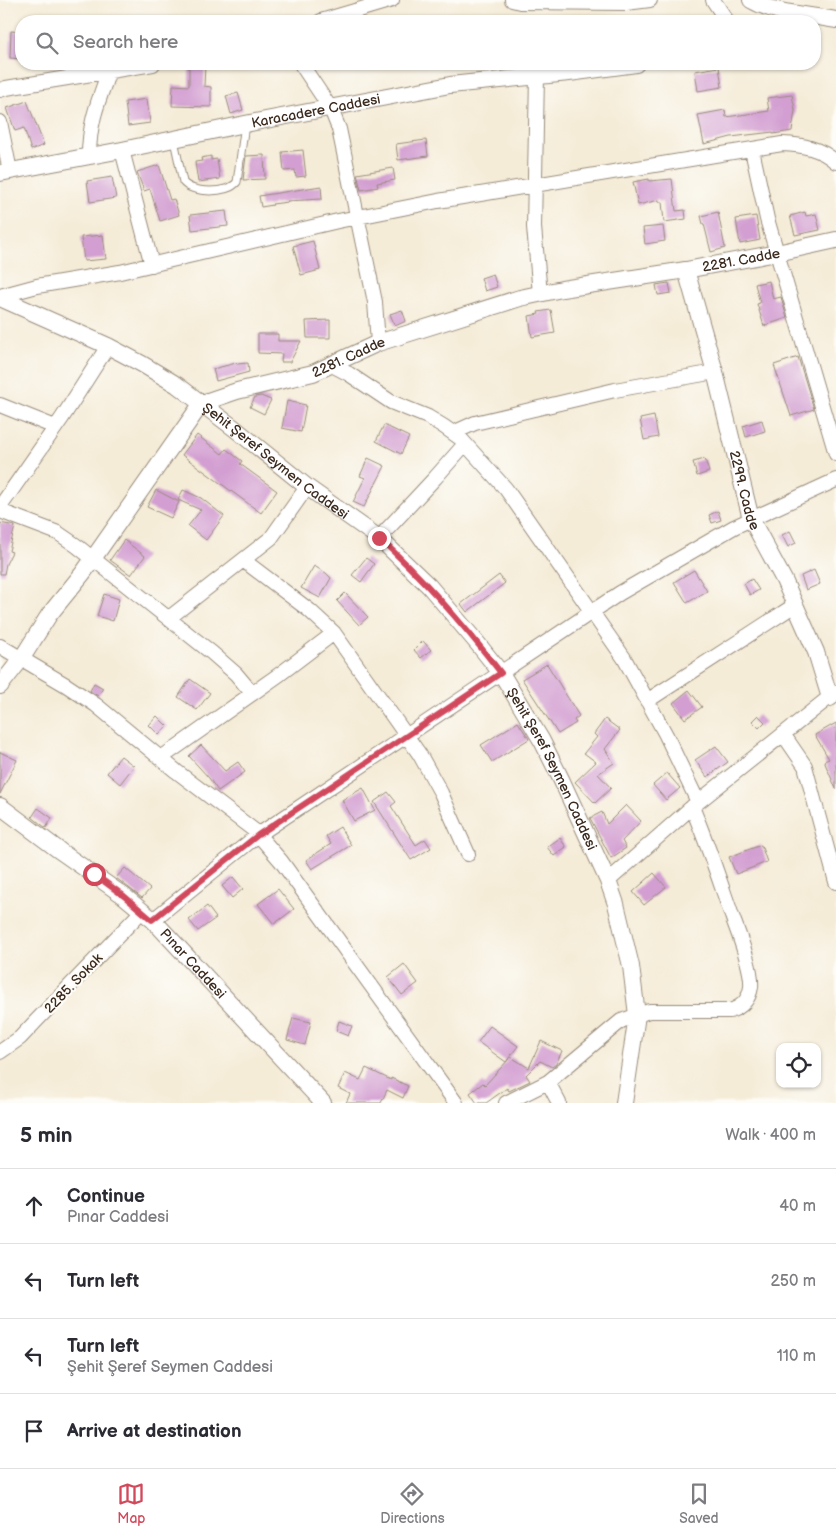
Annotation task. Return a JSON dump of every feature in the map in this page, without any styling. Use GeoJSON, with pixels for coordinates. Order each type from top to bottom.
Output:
{"type":"FeatureCollection","features":[{"type":"Feature","properties":{"kind":"street"},"geometry":{"type":"LineString","coordinates":[[341,15],[392,0]]}},
{"type":"Feature","properties":{"kind":"street"},"geometry":{"type":"LineString","coordinates":[[512,0],[520,2],[626,3],[650,0]]}},
{"type":"Feature","properties":{"kind":"street"},"geometry":{"type":"LineString","coordinates":[[713,0],[724,15]]}},
{"type":"Feature","properties":{"kind":"street"},"geometry":{"type":"LineString","coordinates":[[751,0],[771,9],[803,15]]}},
{"type":"Feature","properties":{"kind":"street"},"geometry":{"type":"LineString","coordinates":[[0,90],[120,70]]}},
{"type":"Feature","properties":{"kind":"street"},"geometry":{"type":"LineString","coordinates":[[305,70],[331,109],[338,129],[375,302],[378,343]]}},
{"type":"Feature","properties":{"kind":"street","name":"Karacadere Caddesi"},"geometry":{"type":"LineString","coordinates":[[5,172],[450,85],[586,70]]}},
{"type":"Feature","properties":{"kind":"street"},"geometry":{"type":"LineString","coordinates":[[89,156],[92,117],[109,72]]}},
{"type":"Feature","properties":{"kind":"street"},"geometry":{"type":"LineString","coordinates":[[536,76],[534,227],[540,294]]}},
{"type":"Feature","properties":{"kind":"street"},"geometry":{"type":"LineString","coordinates":[[0,122],[5,172]]}},
{"type":"Feature","properties":{"kind":"street"},"geometry":{"type":"LineString","coordinates":[[0,297],[37,286],[120,272],[358,217],[438,201],[782,144],[798,145],[820,151],[836,162]]}},
{"type":"Feature","properties":{"kind":"street"},"geometry":{"type":"LineString","coordinates":[[122,150],[152,265]]}},
{"type":"Feature","properties":{"kind":"street"},"geometry":{"type":"LineString","coordinates":[[752,150],[767,219],[836,454]]}},
{"type":"Feature","properties":{"kind":"street","name":"2281. Cadde"},"geometry":{"type":"LineString","coordinates":[[202,403],[237,391],[313,373],[378,343],[493,306],[540,294],[686,270],[836,240]]}},
{"type":"Feature","properties":{"kind":"street","name":"2299. Cadde"},"geometry":{"type":"LineString","coordinates":[[686,270],[716,372],[750,519],[776,564],[833,695]]}},
{"type":"Feature","properties":{"kind":"street","name":"Şehit Şeref Seymen Caddesi"},"geometry":{"type":"LineString","coordinates":[[0,297],[108,346],[177,385],[202,403],[307,487],[379,538],[442,600],[501,673],[528,717],[561,779],[608,881],[625,934],[631,966],[636,1015],[624,1103]]}},
{"type":"Feature","properties":{"kind":"street"},"geometry":{"type":"LineString","coordinates":[[0,507],[108,346]]}},
{"type":"Feature","properties":{"kind":"street"},"geometry":{"type":"LineString","coordinates":[[332,365],[391,402],[428,417],[453,433],[465,444],[506,489],[624,658],[670,744],[695,804],[741,944],[751,981],[742,1006],[730,1011],[649,1011],[621,1020],[548,1082],[506,1103]]}},
{"type":"Feature","properties":{"kind":"street"},"geometry":{"type":"LineString","coordinates":[[453,433],[476,423],[597,395],[716,372]]}},
{"type":"Feature","properties":{"kind":"street"},"geometry":{"type":"LineString","coordinates":[[0,686],[22,658],[49,615],[93,559],[202,403]]}},
{"type":"Feature","properties":{"kind":"street"},"geometry":{"type":"LineString","coordinates":[[0,405],[55,427]]}},
{"type":"Feature","properties":{"kind":"street"},"geometry":{"type":"LineString","coordinates":[[379,538],[436,478],[465,444]]}},
{"type":"Feature","properties":{"kind":"street","name":"2285. Sokak"},"geometry":{"type":"LineString","coordinates":[[0,1052],[20,1038],[147,915],[258,835],[620,593],[750,519],[836,480]]}},
{"type":"Feature","properties":{"kind":"street"},"geometry":{"type":"LineString","coordinates":[[169,618],[271,538],[307,487]]}},
{"type":"Feature","properties":{"kind":"street"},"geometry":{"type":"LineString","coordinates":[[0,511],[58,534],[93,559],[225,664],[252,693]]}},
{"type":"Feature","properties":{"kind":"street"},"geometry":{"type":"LineString","coordinates":[[244,560],[309,610],[334,633],[420,755],[441,793],[468,854]]}},
{"type":"Feature","properties":{"kind":"street"},"geometry":{"type":"LineString","coordinates":[[647,701],[795,605]]}},
{"type":"Feature","properties":{"kind":"street"},"geometry":{"type":"LineString","coordinates":[[161,758],[334,633]]}},
{"type":"Feature","properties":{"kind":"street"},"geometry":{"type":"LineString","coordinates":[[0,646],[96,706],[258,835],[281,861],[456,1103]]}},
{"type":"Feature","properties":{"kind":"street"},"geometry":{"type":"LineString","coordinates":[[608,881],[695,804],[833,695]]}},
{"type":"Feature","properties":{"kind":"street"},"geometry":{"type":"LineString","coordinates":[[783,734],[805,766],[836,882]]}},
{"type":"Feature","properties":{"kind":"street","name":"Pınar Caddesi"},"geometry":{"type":"LineString","coordinates":[[0,806],[124,896],[147,915],[323,1103]]}},
{"type":"Feature","properties":{"kind":"street"},"geometry":{"type":"LineString","coordinates":[[548,1082],[558,1103]]}},
{"type":"Feature","properties":{"kind":"lane"},"geometry":{"type":"LineString","coordinates":[[173,140],[183,182],[186,186],[192,189],[203,190],[230,188],[237,182],[245,124]]}},
{"type":"Feature","properties":{"kind":"building"},"geometry":{"type":"Polygon","coordinates":[[[11,31],[15,31],[15,58],[10,58],[11,31]]]}},
{"type":"Feature","properties":{"kind":"building"},"geometry":{"type":"Polygon","coordinates":[[[189,70],[205,70],[204,86],[211,87],[211,107],[172,106],[173,85],[189,86],[189,70]]]}},
{"type":"Feature","properties":{"kind":"building"},"geometry":{"type":"Polygon","coordinates":[[[719,70],[722,87],[698,91],[695,71],[719,70]]]}},
{"type":"Feature","properties":{"kind":"building"},"geometry":{"type":"Polygon","coordinates":[[[238,93],[243,110],[231,114],[226,96],[238,93]]]}},
{"type":"Feature","properties":{"kind":"building"},"geometry":{"type":"Polygon","coordinates":[[[792,95],[795,110],[792,131],[731,137],[704,144],[698,115],[725,110],[726,117],[769,111],[767,98],[792,95]]]}},
{"type":"Feature","properties":{"kind":"building"},"geometry":{"type":"Polygon","coordinates":[[[147,99],[150,123],[128,126],[125,102],[147,99]]]}},
{"type":"Feature","properties":{"kind":"building"},"geometry":{"type":"Polygon","coordinates":[[[27,101],[44,145],[31,150],[24,128],[15,131],[7,108],[27,101]]]}},
{"type":"Feature","properties":{"kind":"building"},"geometry":{"type":"Polygon","coordinates":[[[426,140],[428,156],[398,160],[396,144],[426,140]]]}},
{"type":"Feature","properties":{"kind":"building"},"geometry":{"type":"Polygon","coordinates":[[[303,150],[306,176],[296,177],[295,170],[284,171],[282,152],[303,150]]]}},
{"type":"Feature","properties":{"kind":"building"},"geometry":{"type":"Polygon","coordinates":[[[264,155],[265,179],[243,180],[246,156],[264,155]]]}},
{"type":"Feature","properties":{"kind":"building"},"geometry":{"type":"Polygon","coordinates":[[[211,156],[211,160],[217,159],[220,179],[198,182],[195,162],[202,161],[201,158],[211,156]]]}},
{"type":"Feature","properties":{"kind":"building"},"geometry":{"type":"Polygon","coordinates":[[[159,165],[170,200],[174,199],[179,215],[160,221],[150,189],[144,191],[137,172],[159,165]]]}},
{"type":"Feature","properties":{"kind":"building"},"geometry":{"type":"Polygon","coordinates":[[[393,168],[395,180],[377,183],[378,187],[361,190],[357,174],[393,168]]]}},
{"type":"Feature","properties":{"kind":"building"},"geometry":{"type":"Polygon","coordinates":[[[112,177],[116,198],[90,202],[87,181],[112,177]]]}},
{"type":"Feature","properties":{"kind":"building"},"geometry":{"type":"Polygon","coordinates":[[[649,179],[649,181],[672,179],[676,211],[685,210],[686,219],[664,222],[662,202],[659,202],[659,200],[638,205],[633,182],[649,179]]]}},
{"type":"Feature","properties":{"kind":"building"},"geometry":{"type":"Polygon","coordinates":[[[321,186],[322,199],[287,201],[261,207],[259,196],[321,186]]]}},
{"type":"Feature","properties":{"kind":"building"},"geometry":{"type":"Polygon","coordinates":[[[226,211],[228,226],[192,230],[190,215],[226,211]]]}},
{"type":"Feature","properties":{"kind":"building"},"geometry":{"type":"Polygon","coordinates":[[[718,212],[725,248],[711,252],[701,216],[718,212]]]}},
{"type":"Feature","properties":{"kind":"building"},"geometry":{"type":"Polygon","coordinates":[[[805,212],[806,216],[816,214],[820,230],[795,235],[790,216],[805,212]]]}},
{"type":"Feature","properties":{"kind":"building"},"geometry":{"type":"Polygon","coordinates":[[[756,216],[760,240],[740,244],[736,219],[756,216]]]}},
{"type":"Feature","properties":{"kind":"building"},"geometry":{"type":"Polygon","coordinates":[[[663,226],[665,241],[645,244],[643,228],[663,226]]]}},
{"type":"Feature","properties":{"kind":"building"},"geometry":{"type":"Polygon","coordinates":[[[103,235],[106,259],[84,261],[81,237],[103,235]]]}},
{"type":"Feature","properties":{"kind":"building"},"geometry":{"type":"Polygon","coordinates":[[[313,241],[320,270],[301,275],[293,246],[313,241]]]}},
{"type":"Feature","properties":{"kind":"building"},"geometry":{"type":"Polygon","coordinates":[[[493,274],[497,287],[485,291],[481,278],[493,274]]]}},
{"type":"Feature","properties":{"kind":"building"},"geometry":{"type":"Polygon","coordinates":[[[769,281],[773,299],[781,297],[787,318],[764,326],[757,304],[760,303],[755,284],[769,281]]]}},
{"type":"Feature","properties":{"kind":"building"},"geometry":{"type":"Polygon","coordinates":[[[669,283],[671,293],[658,295],[656,285],[669,283]]]}},
{"type":"Feature","properties":{"kind":"building"},"geometry":{"type":"Polygon","coordinates":[[[402,310],[406,321],[395,326],[390,314],[402,310]]]}},
{"type":"Feature","properties":{"kind":"building"},"geometry":{"type":"Polygon","coordinates":[[[551,310],[555,333],[532,337],[529,316],[551,310]]]}},
{"type":"Feature","properties":{"kind":"building"},"geometry":{"type":"Polygon","coordinates":[[[330,320],[330,338],[307,338],[306,321],[330,320]]]}},
{"type":"Feature","properties":{"kind":"building"},"geometry":{"type":"Polygon","coordinates":[[[258,334],[278,334],[278,341],[301,341],[290,362],[281,362],[282,354],[258,353],[258,334]]]}},
{"type":"Feature","properties":{"kind":"building"},"geometry":{"type":"Polygon","coordinates":[[[798,357],[814,409],[791,416],[774,365],[798,357]]]}},
{"type":"Feature","properties":{"kind":"building"},"geometry":{"type":"Polygon","coordinates":[[[236,363],[248,363],[249,372],[216,381],[213,369],[236,363]]]}},
{"type":"Feature","properties":{"kind":"building"},"geometry":{"type":"Polygon","coordinates":[[[261,396],[271,400],[264,414],[250,407],[255,397],[261,396]]]}},
{"type":"Feature","properties":{"kind":"building"},"geometry":{"type":"Polygon","coordinates":[[[287,401],[306,405],[301,432],[282,428],[287,401]]]}},
{"type":"Feature","properties":{"kind":"building"},"geometry":{"type":"Polygon","coordinates":[[[654,416],[658,437],[644,440],[640,419],[654,416]]]}},
{"type":"Feature","properties":{"kind":"building"},"geometry":{"type":"Polygon","coordinates":[[[762,420],[765,431],[746,437],[743,426],[762,420]]]}},
{"type":"Feature","properties":{"kind":"building"},"geometry":{"type":"Polygon","coordinates":[[[384,425],[409,437],[401,454],[376,441],[384,425]]]}},
{"type":"Feature","properties":{"kind":"building"},"geometry":{"type":"Polygon","coordinates":[[[197,435],[222,454],[226,449],[242,461],[240,464],[277,491],[261,513],[182,455],[197,435]]]}},
{"type":"Feature","properties":{"kind":"building"},"geometry":{"type":"Polygon","coordinates":[[[368,458],[385,466],[364,507],[353,502],[365,478],[360,476],[368,458]]]}},
{"type":"Feature","properties":{"kind":"building"},"geometry":{"type":"Polygon","coordinates":[[[705,459],[709,472],[697,476],[693,462],[705,459]]]}},
{"type":"Feature","properties":{"kind":"building"},"geometry":{"type":"Polygon","coordinates":[[[156,490],[179,502],[171,518],[147,507],[156,490]]]}},
{"type":"Feature","properties":{"kind":"building"},"geometry":{"type":"Polygon","coordinates":[[[183,490],[201,498],[224,516],[206,540],[188,526],[201,510],[178,500],[183,490]]]}},
{"type":"Feature","properties":{"kind":"building"},"geometry":{"type":"Polygon","coordinates":[[[718,511],[721,520],[712,523],[709,515],[718,511]]]}},
{"type":"Feature","properties":{"kind":"building"},"geometry":{"type":"Polygon","coordinates":[[[0,523],[15,526],[9,551],[12,552],[6,564],[4,574],[0,574],[0,523]]]}},
{"type":"Feature","properties":{"kind":"building"},"geometry":{"type":"Polygon","coordinates":[[[790,531],[796,543],[788,547],[782,535],[790,531]]]}},
{"type":"Feature","properties":{"kind":"building"},"geometry":{"type":"Polygon","coordinates":[[[124,540],[145,556],[131,575],[110,560],[124,540]]]}},
{"type":"Feature","properties":{"kind":"building"},"geometry":{"type":"Polygon","coordinates":[[[366,558],[374,564],[361,582],[352,575],[366,558]]]}},
{"type":"Feature","properties":{"kind":"building"},"geometry":{"type":"Polygon","coordinates":[[[314,566],[331,578],[320,598],[301,588],[314,566]]]}},
{"type":"Feature","properties":{"kind":"building"},"geometry":{"type":"Polygon","coordinates":[[[694,570],[707,591],[687,603],[674,582],[694,570]]]}},
{"type":"Feature","properties":{"kind":"building"},"geometry":{"type":"Polygon","coordinates":[[[814,570],[820,584],[806,590],[801,576],[814,570]]]}},
{"type":"Feature","properties":{"kind":"building"},"geometry":{"type":"Polygon","coordinates":[[[499,575],[505,583],[467,612],[461,604],[499,575]]]}},
{"type":"Feature","properties":{"kind":"building"},"geometry":{"type":"Polygon","coordinates":[[[752,579],[759,590],[750,595],[744,584],[752,579]]]}},
{"type":"Feature","properties":{"kind":"building"},"geometry":{"type":"Polygon","coordinates":[[[345,593],[368,617],[359,625],[337,601],[345,593]]]}},
{"type":"Feature","properties":{"kind":"building"},"geometry":{"type":"Polygon","coordinates":[[[104,594],[119,599],[113,621],[97,616],[104,594]]]}},
{"type":"Feature","properties":{"kind":"building"},"geometry":{"type":"Polygon","coordinates":[[[423,641],[431,650],[421,658],[414,650],[423,641]]]}},
{"type":"Feature","properties":{"kind":"building"},"geometry":{"type":"Polygon","coordinates":[[[547,664],[579,716],[574,720],[576,723],[558,734],[522,679],[547,664]]]}},
{"type":"Feature","properties":{"kind":"building"},"geometry":{"type":"Polygon","coordinates":[[[190,679],[210,693],[197,710],[178,697],[190,679]]]}},
{"type":"Feature","properties":{"kind":"building"},"geometry":{"type":"Polygon","coordinates":[[[94,683],[103,688],[98,696],[90,691],[94,683]]]}},
{"type":"Feature","properties":{"kind":"building"},"geometry":{"type":"Polygon","coordinates":[[[689,690],[702,707],[685,719],[673,703],[689,690]]]}},
{"type":"Feature","properties":{"kind":"building"},"geometry":{"type":"Polygon","coordinates":[[[758,715],[765,722],[759,728],[752,721],[758,715]]]}},
{"type":"Feature","properties":{"kind":"building"},"geometry":{"type":"Polygon","coordinates":[[[157,716],[167,726],[159,735],[149,725],[157,716]]]}},
{"type":"Feature","properties":{"kind":"building"},"geometry":{"type":"Polygon","coordinates":[[[605,719],[620,730],[605,749],[614,763],[598,774],[611,788],[595,803],[575,782],[596,762],[584,753],[597,737],[594,734],[605,719]]]}},
{"type":"Feature","properties":{"kind":"building"},"geometry":{"type":"Polygon","coordinates":[[[518,722],[529,739],[492,762],[481,745],[518,722]]]}},
{"type":"Feature","properties":{"kind":"building"},"geometry":{"type":"Polygon","coordinates":[[[836,723],[836,789],[824,761],[829,759],[815,735],[836,723]]]}},
{"type":"Feature","properties":{"kind":"building"},"geometry":{"type":"Polygon","coordinates":[[[201,745],[225,771],[238,762],[245,772],[218,791],[189,756],[201,745]]]}},
{"type":"Feature","properties":{"kind":"building"},"geometry":{"type":"Polygon","coordinates":[[[716,746],[728,762],[707,777],[695,760],[716,746]]]}},
{"type":"Feature","properties":{"kind":"building"},"geometry":{"type":"Polygon","coordinates":[[[0,752],[17,760],[0,794],[0,752]]]}},
{"type":"Feature","properties":{"kind":"building"},"geometry":{"type":"Polygon","coordinates":[[[121,756],[134,766],[120,784],[107,773],[121,756]]]}},
{"type":"Feature","properties":{"kind":"building"},"geometry":{"type":"Polygon","coordinates":[[[667,773],[680,788],[666,800],[653,785],[667,773]]]}},
{"type":"Feature","properties":{"kind":"building"},"geometry":{"type":"Polygon","coordinates":[[[363,788],[375,810],[354,821],[342,800],[363,788]]]}},
{"type":"Feature","properties":{"kind":"building"},"geometry":{"type":"Polygon","coordinates":[[[388,792],[396,802],[391,806],[416,845],[425,839],[431,848],[411,860],[374,802],[388,792]]]}},
{"type":"Feature","properties":{"kind":"building"},"geometry":{"type":"Polygon","coordinates":[[[626,805],[641,821],[622,841],[626,848],[611,858],[590,818],[602,812],[607,824],[626,805]]]}},
{"type":"Feature","properties":{"kind":"building"},"geometry":{"type":"Polygon","coordinates":[[[38,808],[52,818],[46,828],[32,817],[38,808]]]}},
{"type":"Feature","properties":{"kind":"building"},"geometry":{"type":"Polygon","coordinates":[[[340,827],[351,845],[312,869],[306,860],[331,844],[326,836],[340,827]]]}},
{"type":"Feature","properties":{"kind":"building"},"geometry":{"type":"Polygon","coordinates":[[[560,838],[566,847],[554,856],[547,847],[560,838]]]}},
{"type":"Feature","properties":{"kind":"building"},"geometry":{"type":"Polygon","coordinates":[[[761,845],[767,862],[736,874],[729,857],[761,845]]]}},
{"type":"Feature","properties":{"kind":"building"},"geometry":{"type":"Polygon","coordinates":[[[125,868],[150,889],[142,898],[116,878],[125,868]]]}},
{"type":"Feature","properties":{"kind":"building"},"geometry":{"type":"Polygon","coordinates":[[[654,873],[666,887],[644,905],[633,892],[654,873]]]}},
{"type":"Feature","properties":{"kind":"building"},"geometry":{"type":"Polygon","coordinates":[[[233,877],[243,889],[232,898],[222,886],[233,877]]]}},
{"type":"Feature","properties":{"kind":"building"},"geometry":{"type":"Polygon","coordinates":[[[278,889],[294,909],[274,924],[258,904],[278,889]]]}},
{"type":"Feature","properties":{"kind":"building"},"geometry":{"type":"Polygon","coordinates":[[[207,906],[216,918],[198,931],[189,920],[207,906]]]}},
{"type":"Feature","properties":{"kind":"building"},"geometry":{"type":"Polygon","coordinates":[[[404,964],[418,983],[402,995],[388,977],[404,964]]]}},
{"type":"Feature","properties":{"kind":"building"},"geometry":{"type":"Polygon","coordinates":[[[293,1018],[311,1022],[305,1045],[287,1040],[293,1018]]]}},
{"type":"Feature","properties":{"kind":"building"},"geometry":{"type":"Polygon","coordinates":[[[339,1021],[352,1026],[348,1036],[336,1031],[339,1021]]]}},
{"type":"Feature","properties":{"kind":"building"},"geometry":{"type":"Polygon","coordinates":[[[490,1026],[518,1046],[506,1062],[478,1042],[490,1026]]]}},
{"type":"Feature","properties":{"kind":"building"},"geometry":{"type":"Polygon","coordinates":[[[541,1041],[562,1051],[556,1064],[552,1067],[540,1061],[526,1075],[530,1081],[509,1091],[507,1088],[486,1103],[477,1103],[470,1093],[483,1083],[485,1085],[511,1057],[529,1068],[541,1041]]]}},
{"type":"Feature","properties":{"kind":"building"},"geometry":{"type":"Polygon","coordinates":[[[366,1068],[408,1086],[403,1098],[387,1090],[381,1103],[346,1103],[350,1094],[338,1088],[345,1073],[360,1080],[366,1068]]]}},
{"type":"Feature","properties":{"kind":"route"},"geometry":{"type":"LineString","coordinates":[[94,874],[152,920],[258,835],[501,673],[429,586],[379,538]]}}]}
